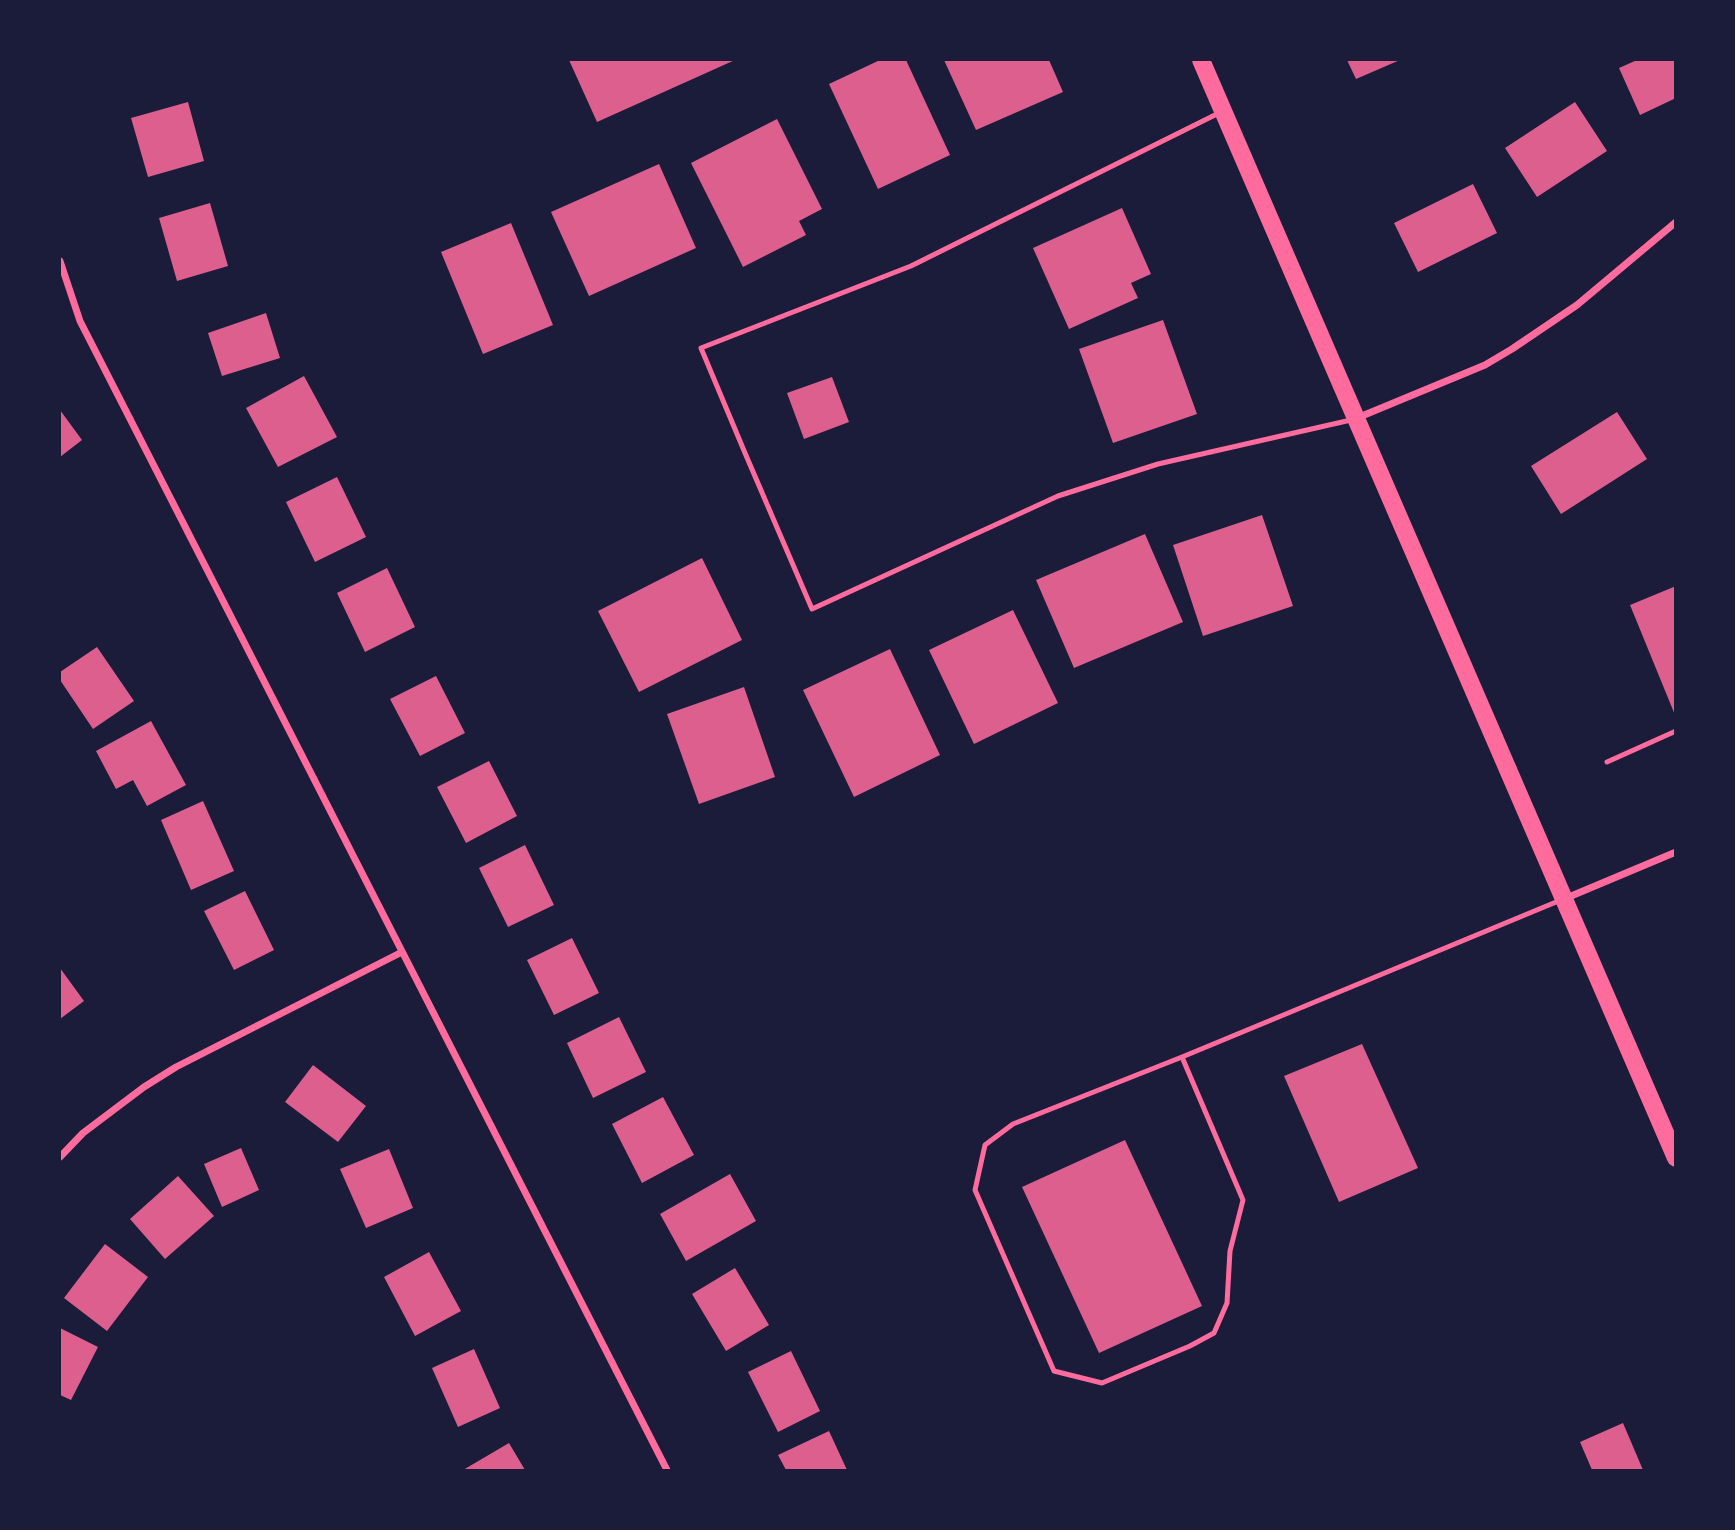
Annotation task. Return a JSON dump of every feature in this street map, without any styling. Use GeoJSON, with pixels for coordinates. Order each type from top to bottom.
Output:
{"type":"FeatureCollection","features":[{"type":"Feature","properties":{"kind":"main road"},"geometry":{"type":"LineString","coordinates":[[1201,60],[1675,1158]]}},
{"type":"Feature","properties":{"kind":"street"},"geometry":{"type":"LineString","coordinates":[[1354,419],[1485,365],[1512,349],[1577,305],[1675,222]]}},
{"type":"Feature","properties":{"kind":"street"},"geometry":{"type":"LineString","coordinates":[[60,261],[80,321],[513,1164],[667,1471]]}},
{"type":"Feature","properties":{"kind":"street"},"geometry":{"type":"LineString","coordinates":[[1564,899],[1675,852]]}},
{"type":"Feature","properties":{"kind":"street"},"geometry":{"type":"LineString","coordinates":[[60,1157],[93,1125],[176,1067],[402,952]]}},
{"type":"Feature","properties":{"kind":"lane"},"geometry":{"type":"LineString","coordinates":[[1222,111],[911,266],[701,348],[812,609],[1058,496],[1158,464],[1354,419]]}},
{"type":"Feature","properties":{"kind":"lane"},"geometry":{"type":"LineString","coordinates":[[1607,762],[1675,731]]}},
{"type":"Feature","properties":{"kind":"lane"},"geometry":{"type":"LineString","coordinates":[[1182,1057],[1243,1200],[1230,1251],[1227,1303],[1214,1333],[1102,1383],[1054,1371],[975,1190],[985,1144],[1013,1124],[1564,899]]}},
{"type":"Feature","properties":{"kind":"building"},"geometry":{"type":"Polygon","coordinates":[[[569,60],[735,60],[597,122],[569,60]]]}},
{"type":"Feature","properties":{"kind":"building"},"geometry":{"type":"Polygon","coordinates":[[[880,60],[906,60],[950,155],[878,189],[829,84],[880,60]]]}},
{"type":"Feature","properties":{"kind":"building"},"geometry":{"type":"Polygon","coordinates":[[[944,60],[1049,60],[1063,92],[976,130],[944,60]]]}},
{"type":"Feature","properties":{"kind":"building"},"geometry":{"type":"Polygon","coordinates":[[[1347,60],[1400,60],[1356,79],[1347,60]]]}},
{"type":"Feature","properties":{"kind":"building"},"geometry":{"type":"Polygon","coordinates":[[[1637,60],[1676,60],[1676,98],[1640,115],[1619,68],[1637,60]]]}},
{"type":"Feature","properties":{"kind":"building"},"geometry":{"type":"Polygon","coordinates":[[[188,102],[204,161],[148,177],[131,118],[188,102]]]}},
{"type":"Feature","properties":{"kind":"building"},"geometry":{"type":"Polygon","coordinates":[[[1575,102],[1607,151],[1537,197],[1505,148],[1575,102]]]}},
{"type":"Feature","properties":{"kind":"building"},"geometry":{"type":"Polygon","coordinates":[[[777,119],[822,209],[799,221],[806,235],[743,267],[691,163],[777,119]]]}},
{"type":"Feature","properties":{"kind":"building"},"geometry":{"type":"Polygon","coordinates":[[[659,164],[696,248],[589,296],[551,212],[659,164]]]}},
{"type":"Feature","properties":{"kind":"building"},"geometry":{"type":"Polygon","coordinates":[[[1473,184],[1497,233],[1418,272],[1394,223],[1473,184]]]}},
{"type":"Feature","properties":{"kind":"building"},"geometry":{"type":"Polygon","coordinates":[[[210,203],[228,266],[177,281],[159,218],[210,203]]]}},
{"type":"Feature","properties":{"kind":"building"},"geometry":{"type":"Polygon","coordinates":[[[1122,208],[1151,274],[1131,283],[1138,298],[1069,329],[1033,248],[1122,208]]]}},
{"type":"Feature","properties":{"kind":"building"},"geometry":{"type":"Polygon","coordinates":[[[511,223],[553,325],[483,354],[441,252],[511,223]]]}},
{"type":"Feature","properties":{"kind":"building"},"geometry":{"type":"Polygon","coordinates":[[[266,313],[280,358],[222,376],[208,333],[266,313]]]}},
{"type":"Feature","properties":{"kind":"building"},"geometry":{"type":"Polygon","coordinates":[[[1163,320],[1197,414],[1113,443],[1079,349],[1163,320]]]}},
{"type":"Feature","properties":{"kind":"building"},"geometry":{"type":"Polygon","coordinates":[[[304,376],[337,437],[278,467],[246,408],[304,376]]]}},
{"type":"Feature","properties":{"kind":"building"},"geometry":{"type":"Polygon","coordinates":[[[832,377],[849,422],[804,439],[787,393],[832,377]]]}},
{"type":"Feature","properties":{"kind":"building"},"geometry":{"type":"Polygon","coordinates":[[[60,410],[82,440],[60,457],[60,410]]]}},
{"type":"Feature","properties":{"kind":"building"},"geometry":{"type":"Polygon","coordinates":[[[1617,412],[1647,459],[1561,514],[1531,466],[1617,412]]]}},
{"type":"Feature","properties":{"kind":"building"},"geometry":{"type":"Polygon","coordinates":[[[337,477],[366,537],[315,562],[286,502],[337,477]]]}},
{"type":"Feature","properties":{"kind":"building"},"geometry":{"type":"Polygon","coordinates":[[[1262,515],[1293,606],[1203,636],[1173,545],[1262,515]]]}},
{"type":"Feature","properties":{"kind":"building"},"geometry":{"type":"Polygon","coordinates":[[[1145,534],[1183,622],[1074,668],[1036,580],[1145,534]]]}},
{"type":"Feature","properties":{"kind":"building"},"geometry":{"type":"Polygon","coordinates":[[[702,558],[742,640],[639,692],[598,611],[702,558]]]}},
{"type":"Feature","properties":{"kind":"building"},"geometry":{"type":"Polygon","coordinates":[[[387,568],[415,627],[365,652],[337,593],[387,568]]]}},
{"type":"Feature","properties":{"kind":"building"},"geometry":{"type":"Polygon","coordinates":[[[1676,586],[1676,715],[1675,715],[1630,605],[1676,586]]]}},
{"type":"Feature","properties":{"kind":"building"},"geometry":{"type":"Polygon","coordinates":[[[1013,610],[1058,703],[974,744],[929,650],[1013,610]]]}},
{"type":"Feature","properties":{"kind":"building"},"geometry":{"type":"Polygon","coordinates":[[[97,647],[134,701],[93,729],[60,680],[60,672],[97,647]]]}},
{"type":"Feature","properties":{"kind":"building"},"geometry":{"type":"Polygon","coordinates":[[[890,649],[940,755],[854,797],[803,690],[890,649]]]}},
{"type":"Feature","properties":{"kind":"building"},"geometry":{"type":"Polygon","coordinates":[[[436,676],[465,733],[420,756],[390,699],[436,676]]]}},
{"type":"Feature","properties":{"kind":"building"},"geometry":{"type":"Polygon","coordinates":[[[744,687],[775,777],[699,804],[667,714],[744,687]]]}},
{"type":"Feature","properties":{"kind":"building"},"geometry":{"type":"Polygon","coordinates":[[[151,721],[186,785],[147,806],[133,780],[116,789],[96,751],[151,721]]]}},
{"type":"Feature","properties":{"kind":"building"},"geometry":{"type":"Polygon","coordinates":[[[489,761],[517,816],[466,843],[437,787],[489,761]]]}},
{"type":"Feature","properties":{"kind":"building"},"geometry":{"type":"Polygon","coordinates":[[[203,801],[234,871],[191,890],[161,820],[203,801]]]}},
{"type":"Feature","properties":{"kind":"building"},"geometry":{"type":"Polygon","coordinates":[[[525,845],[554,905],[508,927],[479,868],[525,845]]]}},
{"type":"Feature","properties":{"kind":"building"},"geometry":{"type":"Polygon","coordinates":[[[245,891],[274,950],[234,970],[204,911],[245,891]]]}},
{"type":"Feature","properties":{"kind":"building"},"geometry":{"type":"Polygon","coordinates":[[[572,938],[599,993],[554,1015],[527,960],[572,938]]]}},
{"type":"Feature","properties":{"kind":"building"},"geometry":{"type":"Polygon","coordinates":[[[60,968],[84,1001],[60,1019],[60,968]]]}},
{"type":"Feature","properties":{"kind":"building"},"geometry":{"type":"Polygon","coordinates":[[[619,1017],[646,1072],[593,1098],[567,1043],[619,1017]]]}},
{"type":"Feature","properties":{"kind":"building"},"geometry":{"type":"Polygon","coordinates":[[[1362,1044],[1418,1168],[1339,1202],[1284,1076],[1362,1044]]]}},
{"type":"Feature","properties":{"kind":"building"},"geometry":{"type":"Polygon","coordinates":[[[313,1065],[366,1106],[338,1142],[285,1102],[313,1065]]]}},
{"type":"Feature","properties":{"kind":"building"},"geometry":{"type":"Polygon","coordinates":[[[663,1097],[694,1155],[642,1183],[612,1124],[663,1097]]]}},
{"type":"Feature","properties":{"kind":"building"},"geometry":{"type":"Polygon","coordinates":[[[1125,1140],[1202,1306],[1099,1353],[1022,1187],[1125,1140]]]}},
{"type":"Feature","properties":{"kind":"building"},"geometry":{"type":"Polygon","coordinates":[[[241,1148],[259,1190],[222,1207],[204,1164],[241,1148]]]}},
{"type":"Feature","properties":{"kind":"building"},"geometry":{"type":"Polygon","coordinates":[[[389,1149],[413,1208],[366,1228],[340,1169],[389,1149]]]}},
{"type":"Feature","properties":{"kind":"building"},"geometry":{"type":"Polygon","coordinates":[[[730,1174],[756,1221],[686,1261],[660,1214],[730,1174]]]}},
{"type":"Feature","properties":{"kind":"building"},"geometry":{"type":"Polygon","coordinates":[[[178,1176],[214,1216],[165,1259],[130,1219],[178,1176]]]}},
{"type":"Feature","properties":{"kind":"building"},"geometry":{"type":"Polygon","coordinates":[[[105,1244],[148,1277],[107,1331],[64,1298],[105,1244]]]}},
{"type":"Feature","properties":{"kind":"building"},"geometry":{"type":"Polygon","coordinates":[[[429,1252],[461,1311],[415,1336],[384,1277],[429,1252]]]}},
{"type":"Feature","properties":{"kind":"building"},"geometry":{"type":"Polygon","coordinates":[[[735,1268],[769,1325],[726,1351],[692,1294],[735,1268]]]}},
{"type":"Feature","properties":{"kind":"building"},"geometry":{"type":"Polygon","coordinates":[[[60,1328],[98,1347],[71,1400],[60,1395],[60,1328]]]}},
{"type":"Feature","properties":{"kind":"building"},"geometry":{"type":"Polygon","coordinates":[[[474,1349],[500,1408],[458,1427],[432,1368],[474,1349]]]}},
{"type":"Feature","properties":{"kind":"building"},"geometry":{"type":"Polygon","coordinates":[[[791,1351],[820,1411],[778,1432],[748,1372],[791,1351]]]}},
{"type":"Feature","properties":{"kind":"building"},"geometry":{"type":"Polygon","coordinates":[[[1623,1423],[1643,1470],[1592,1470],[1580,1442],[1623,1423]]]}},
{"type":"Feature","properties":{"kind":"building"},"geometry":{"type":"Polygon","coordinates":[[[829,1431],[847,1470],[786,1470],[778,1455],[829,1431]]]}},
{"type":"Feature","properties":{"kind":"building"},"geometry":{"type":"Polygon","coordinates":[[[509,1443],[525,1470],[463,1470],[509,1443]]]}}]}
